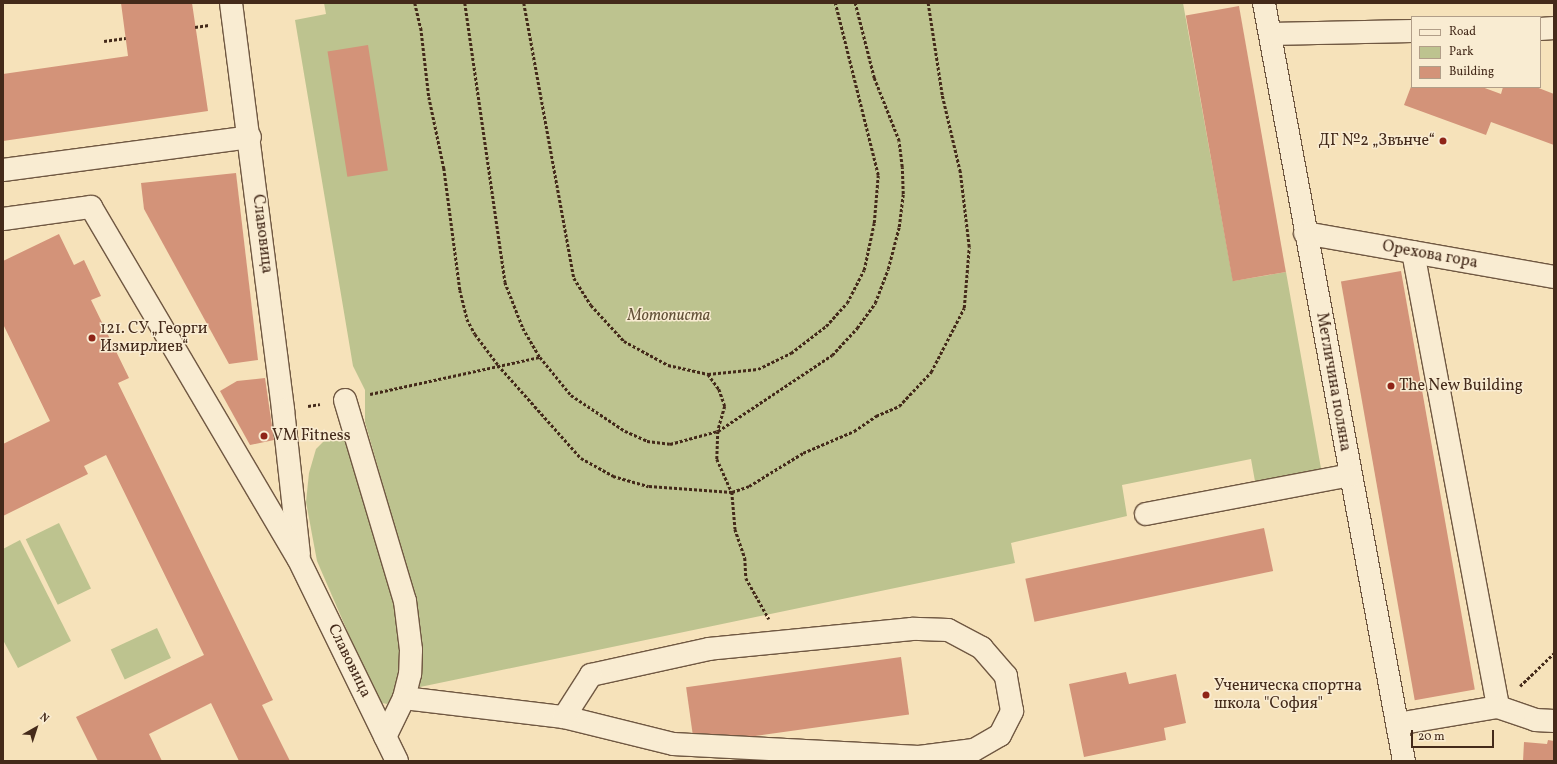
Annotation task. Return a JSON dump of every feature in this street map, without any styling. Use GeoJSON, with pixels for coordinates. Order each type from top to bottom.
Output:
{"type":"FeatureCollection","features":[{"type":"Feature","properties":{"kind":"street","name":"Славовица"},"geometry":{"type":"LineString","coordinates":[[231,3],[250,137],[300,561]]}},
{"type":"Feature","properties":{"kind":"street","name":"Метличина поляна"},"geometry":{"type":"LineString","coordinates":[[1264,3],[1305,233],[1404,761]]}},
{"type":"Feature","properties":{"kind":"street"},"geometry":{"type":"LineString","coordinates":[[1541,29],[1554,28]]}},
{"type":"Feature","properties":{"kind":"street"},"geometry":{"type":"LineString","coordinates":[[1270,34],[1411,31]]}},
{"type":"Feature","properties":{"kind":"street"},"geometry":{"type":"LineString","coordinates":[[3,170],[250,137]]}},
{"type":"Feature","properties":{"kind":"street","name":"Славовица"},"geometry":{"type":"LineString","coordinates":[[3,220],[91,207],[300,561],[397,761]]}},
{"type":"Feature","properties":{"kind":"street","name":"Орехова гора"},"geometry":{"type":"LineString","coordinates":[[1305,233],[1554,277]]}},
{"type":"Feature","properties":{"kind":"street"},"geometry":{"type":"LineString","coordinates":[[1414,252],[1498,707]]}},
{"type":"Feature","properties":{"kind":"street"},"geometry":{"type":"LineString","coordinates":[[345,400],[405,601],[411,650],[410,674],[404,698],[386,737]]}},
{"type":"Feature","properties":{"kind":"street"},"geometry":{"type":"LineString","coordinates":[[1146,514],[1350,475]]}},
{"type":"Feature","properties":{"kind":"street"},"geometry":{"type":"LineString","coordinates":[[404,698],[564,717],[673,744],[919,757],[974,750],[1000,735],[1012,711],[1006,676],[982,648],[948,630],[912,629],[709,649],[591,675],[564,717]]}},
{"type":"Feature","properties":{"kind":"street"},"geometry":{"type":"LineString","coordinates":[[1397,724],[1498,707],[1536,720],[1554,721]]}},
{"type":"Feature","properties":{"kind":"path"},"geometry":{"type":"LineString","coordinates":[[415,3],[421,28],[429,97],[444,168],[460,290],[467,319],[498,366],[581,458],[613,476],[649,486],[732,492],[749,486],[803,453],[854,431],[876,416],[899,406],[931,372],[964,308],[969,247],[960,172],[942,95],[928,3]]}},
{"type":"Feature","properties":{"kind":"path"},"geometry":{"type":"LineString","coordinates":[[465,3],[505,282],[524,328],[540,357],[571,394],[624,432],[647,441],[670,444],[718,431],[832,355],[857,328],[875,303],[888,269],[899,227],[903,194],[902,167],[899,141],[874,78],[856,3]]}},
{"type":"Feature","properties":{"kind":"path"},"geometry":{"type":"LineString","coordinates":[[524,3],[574,278],[591,305],[624,341],[668,365],[708,374],[758,369],[791,353],[826,326],[846,304],[864,270],[874,223],[878,175],[835,3]]}},
{"type":"Feature","properties":{"kind":"path"},"geometry":{"type":"LineString","coordinates":[[104,41],[126,38]]}},
{"type":"Feature","properties":{"kind":"path"},"geometry":{"type":"LineString","coordinates":[[283,410],[345,400],[540,357]]}},
{"type":"Feature","properties":{"kind":"path"},"geometry":{"type":"LineString","coordinates":[[708,374],[719,389],[725,406],[718,431],[717,459],[732,492],[735,529],[745,558],[746,578],[770,620],[788,642]]}},
{"type":"Feature","properties":{"kind":"path"},"geometry":{"type":"LineString","coordinates":[[1498,707],[1554,653]]}},
{"type":"Feature","properties":{"kind":"green space","name":"Мотописта"},"geometry":{"type":"Polygon","coordinates":[[[324,3],[1183,3],[1233,281],[1286,272],[1322,474],[1256,487],[1251,459],[1122,485],[1127,516],[1011,543],[1015,563],[420,687],[418,630],[411,584],[365,422],[365,390],[353,366],[295,20],[326,14],[324,3]]]}},
{"type":"Feature","properties":{"kind":"green space"},"geometry":{"type":"Polygon","coordinates":[[[344,432],[384,557],[397,624],[401,672],[393,696],[387,704],[378,702],[317,561],[306,502],[309,473],[316,449],[331,434],[344,432]]]}},
{"type":"Feature","properties":{"kind":"green space"},"geometry":{"type":"Polygon","coordinates":[[[59,523],[91,589],[58,605],[26,539],[59,523]]]}},
{"type":"Feature","properties":{"kind":"green space"},"geometry":{"type":"Polygon","coordinates":[[[20,540],[71,641],[18,668],[3,640],[3,549],[20,540]]]}},
{"type":"Feature","properties":{"kind":"green space"},"geometry":{"type":"Polygon","coordinates":[[[157,628],[171,658],[125,679],[111,650],[157,628]]]}},
{"type":"Feature","properties":{"kind":"building"},"geometry":{"type":"Polygon","coordinates":[[[121,3],[192,3],[208,111],[3,141],[3,74],[128,56],[121,3]]]}},
{"type":"Feature","properties":{"kind":"building"},"geometry":{"type":"Polygon","coordinates":[[[1239,6],[1286,272],[1233,281],[1186,15],[1239,6]]]}},
{"type":"Feature","properties":{"kind":"building"},"geometry":{"type":"Polygon","coordinates":[[[368,45],[388,170],[347,177],[328,51],[368,45]]]}},
{"type":"Feature","properties":{"kind":"building"},"geometry":{"type":"Polygon","coordinates":[[[1411,87],[1411,88],[1485,88],[1501,94],[1503,88],[1539,88],[1554,94],[1554,145],[1491,122],[1486,135],[1404,105],[1411,87]]]}},
{"type":"Feature","properties":{"kind":"building"},"geometry":{"type":"Polygon","coordinates":[[[236,173],[258,360],[229,364],[144,209],[141,183],[236,173]]]}},
{"type":"Feature","properties":{"kind":"building"},"geometry":{"type":"Polygon","coordinates":[[[59,234],[74,265],[84,260],[101,296],[91,300],[129,378],[118,383],[273,700],[262,705],[290,761],[239,761],[211,703],[149,734],[162,761],[98,761],[76,717],[204,655],[106,455],[84,466],[88,474],[3,516],[3,444],[50,421],[3,324],[3,261],[59,234]]]}},
{"type":"Feature","properties":{"kind":"building","name":"The New Building"},"geometry":{"type":"Polygon","coordinates":[[[1401,271],[1475,690],[1415,700],[1341,282],[1401,271]]]}},
{"type":"Feature","properties":{"kind":"building"},"geometry":{"type":"Polygon","coordinates":[[[265,378],[274,440],[250,445],[220,391],[237,381],[265,378]]]}},
{"type":"Feature","properties":{"kind":"building"},"geometry":{"type":"Polygon","coordinates":[[[1264,528],[1273,571],[1034,622],[1025,579],[1264,528]]]}},
{"type":"Feature","properties":{"kind":"building"},"geometry":{"type":"Polygon","coordinates":[[[901,657],[909,714],[694,745],[686,687],[901,657]]]}},
{"type":"Feature","properties":{"kind":"building"},"geometry":{"type":"Polygon","coordinates":[[[1126,672],[1129,684],[1176,674],[1186,723],[1164,728],[1166,740],[1084,757],[1069,684],[1126,672]]]}},
{"type":"Feature","properties":{"kind":"building"},"geometry":{"type":"Polygon","coordinates":[[[1548,740],[1554,741],[1554,761],[1523,761],[1524,742],[1547,744],[1548,740]]]}},
{"type":"Feature","properties":{"kind":"place","name":"ДГ №2 „Звънче“"},"geometry":{"type":"Point","coordinates":[1443,141]}},
{"type":"Feature","properties":{"kind":"place","name":"121. СУ „Георги Измирлиев“"},"geometry":{"type":"Point","coordinates":[92,338]}},
{"type":"Feature","properties":{"kind":"place","name":"The New Building"},"geometry":{"type":"Point","coordinates":[1391,386]}},
{"type":"Feature","properties":{"kind":"place","name":"VM Fitness"},"geometry":{"type":"Point","coordinates":[264,436]}},
{"type":"Feature","properties":{"kind":"place","name":"Ученическа спортна школа \"София\""},"geometry":{"type":"Point","coordinates":[1206,695]}}]}
